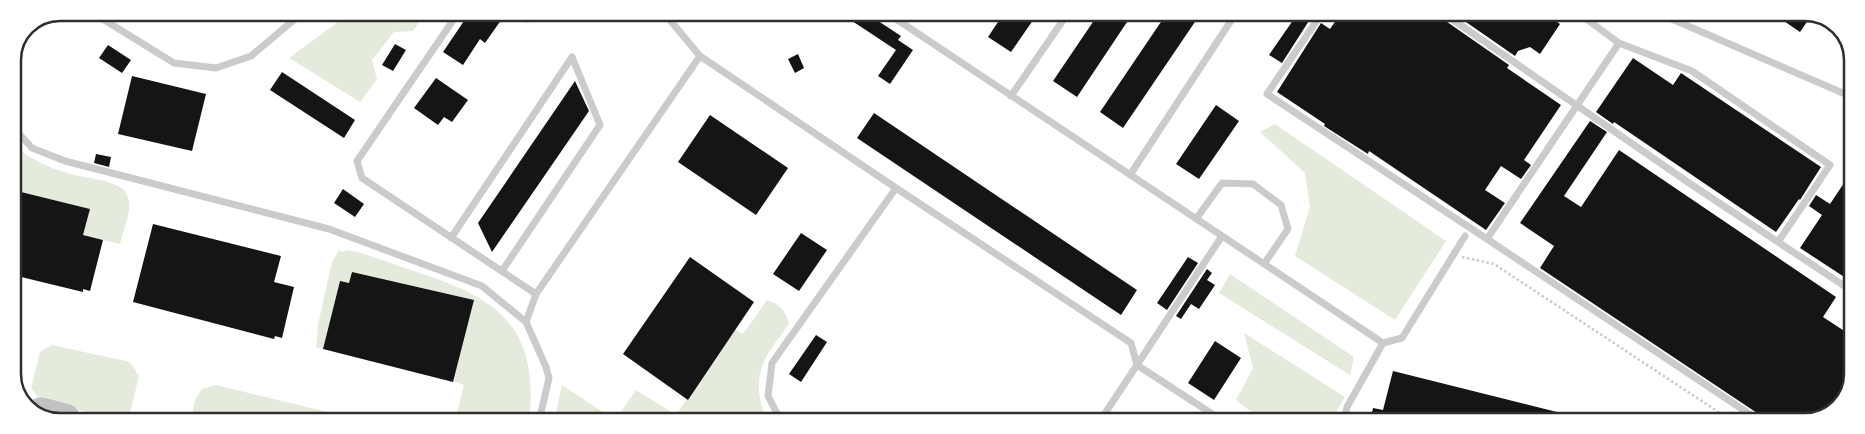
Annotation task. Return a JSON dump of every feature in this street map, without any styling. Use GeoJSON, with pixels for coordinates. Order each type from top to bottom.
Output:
{"type":"FeatureCollection","features":[{"type":"Feature","properties":{"kind":"lane"},"geometry":{"type":"LineString","coordinates":[[107,21],[174,63],[216,68],[251,56],[293,21]]}},
{"type":"Feature","properties":{"kind":"lane"},"geometry":{"type":"LineString","coordinates":[[453,21],[358,161],[362,178],[536,294]]}},
{"type":"Feature","properties":{"kind":"lane"},"geometry":{"type":"LineString","coordinates":[[671,21],[700,56],[896,188],[1131,342],[1137,365],[1211,413]]}},
{"type":"Feature","properties":{"kind":"lane"},"geometry":{"type":"LineString","coordinates":[[1011,96],[1063,21]]}},
{"type":"Feature","properties":{"kind":"lane"},"geometry":{"type":"LineString","coordinates":[[1130,175],[1231,21]]}},
{"type":"Feature","properties":{"kind":"lane"},"geometry":{"type":"LineString","coordinates":[[1317,21],[1268,94],[1747,413]]}},
{"type":"Feature","properties":{"kind":"lane"},"geometry":{"type":"LineString","coordinates":[[1455,21],[1844,286]]}},
{"type":"Feature","properties":{"kind":"lane"},"geometry":{"type":"LineString","coordinates":[[1589,21],[1619,43],[1692,71],[1830,165],[1778,242]]}},
{"type":"Feature","properties":{"kind":"lane"},"geometry":{"type":"LineString","coordinates":[[1676,21],[1844,94]]}},
{"type":"Feature","properties":{"kind":"lane"},"geometry":{"type":"LineString","coordinates":[[899,22],[1384,343]]}},
{"type":"Feature","properties":{"kind":"lane"},"geometry":{"type":"LineString","coordinates":[[1487,239],[1619,43]]}},
{"type":"Feature","properties":{"kind":"lane"},"geometry":{"type":"LineString","coordinates":[[526,322],[536,294],[700,56]]}},
{"type":"Feature","properties":{"kind":"lane"},"geometry":{"type":"LineString","coordinates":[[451,238],[572,57],[600,125],[502,271]]}},
{"type":"Feature","properties":{"kind":"lane"},"geometry":{"type":"LineString","coordinates":[[21,136],[32,148],[65,161],[329,229],[482,286],[526,322],[549,378],[541,413]]}},
{"type":"Feature","properties":{"kind":"lane"},"geometry":{"type":"LineString","coordinates":[[1196,218],[1222,183],[1252,184],[1281,205],[1288,229],[1264,264]]}},
{"type":"Feature","properties":{"kind":"lane"},"geometry":{"type":"LineString","coordinates":[[777,413],[768,396],[772,364],[896,188]]}},
{"type":"Feature","properties":{"kind":"lane"},"geometry":{"type":"LineString","coordinates":[[1105,413],[1222,236]]}},
{"type":"Feature","properties":{"kind":"lane"},"geometry":{"type":"LineString","coordinates":[[1346,413],[1347,407],[1384,343],[1402,338],[1466,236]]}},
{"type":"Feature","properties":{"kind":"path"},"geometry":{"type":"LineString","coordinates":[[1454,255],[1494,264],[1718,413]]}},
{"type":"Feature","properties":{"kind":"shaded area"},"geometry":{"type":"Polygon","coordinates":[[[339,21],[420,21],[413,31],[394,32],[372,60],[377,79],[360,102],[289,58],[339,21]]]}},
{"type":"Feature","properties":{"kind":"shaded area"},"geometry":{"type":"Polygon","coordinates":[[[1275,124],[1446,241],[1395,320],[1295,256],[1310,207],[1305,173],[1260,132],[1275,124]]]}},
{"type":"Feature","properties":{"kind":"shaded area"},"geometry":{"type":"Polygon","coordinates":[[[21,151],[52,168],[73,175],[111,183],[123,189],[128,197],[129,207],[120,244],[83,235],[90,209],[21,192],[21,151]]]}},
{"type":"Feature","properties":{"kind":"shaded area"},"geometry":{"type":"Polygon","coordinates":[[[339,250],[342,252],[348,250],[358,252],[460,288],[492,307],[516,333],[524,350],[531,390],[529,413],[457,413],[464,385],[453,381],[474,300],[352,272],[349,283],[340,281],[323,349],[316,347],[317,329],[332,262],[339,250]]]}},
{"type":"Feature","properties":{"kind":"shaded area"},"geometry":{"type":"Polygon","coordinates":[[[1230,274],[1354,357],[1350,375],[1219,293],[1230,274]]]}},
{"type":"Feature","properties":{"kind":"shaded area"},"geometry":{"type":"Polygon","coordinates":[[[767,300],[781,308],[789,323],[764,361],[760,374],[759,395],[764,413],[677,413],[735,329],[743,334],[767,300]]]}},
{"type":"Feature","properties":{"kind":"shaded area"},"geometry":{"type":"Polygon","coordinates":[[[1244,333],[1345,397],[1336,413],[1253,413],[1236,400],[1253,368],[1244,333]]]}},
{"type":"Feature","properties":{"kind":"shaded area"},"geometry":{"type":"Polygon","coordinates":[[[52,345],[130,362],[139,376],[130,413],[91,413],[36,399],[37,396],[31,388],[40,352],[52,345]]]}},
{"type":"Feature","properties":{"kind":"shaded area"},"geometry":{"type":"Polygon","coordinates":[[[216,385],[331,413],[193,413],[195,400],[202,389],[216,385]]]}},
{"type":"Feature","properties":{"kind":"shaded area"},"geometry":{"type":"Polygon","coordinates":[[[562,385],[604,413],[556,413],[562,385]]]}},
{"type":"Feature","properties":{"kind":"shaded area"},"geometry":{"type":"Polygon","coordinates":[[[636,390],[673,413],[620,413],[636,390]]]}},
{"type":"Feature","properties":{"kind":"building"},"geometry":{"type":"Polygon","coordinates":[[[464,21],[500,21],[485,43],[480,39],[463,65],[443,52],[464,21]]]}},
{"type":"Feature","properties":{"kind":"building"},"geometry":{"type":"Polygon","coordinates":[[[852,21],[878,21],[901,36],[898,40],[913,50],[890,84],[878,76],[896,50],[852,21]]]}},
{"type":"Feature","properties":{"kind":"building"},"geometry":{"type":"Polygon","coordinates":[[[999,21],[1032,21],[1011,52],[988,37],[999,21]]]}},
{"type":"Feature","properties":{"kind":"building"},"geometry":{"type":"Polygon","coordinates":[[[1094,21],[1128,21],[1077,97],[1053,81],[1094,21]]]}},
{"type":"Feature","properties":{"kind":"building"},"geometry":{"type":"Polygon","coordinates":[[[1162,21],[1196,21],[1123,128],[1100,112],[1162,21]]]}},
{"type":"Feature","properties":{"kind":"building"},"geometry":{"type":"Polygon","coordinates":[[[1292,21],[1309,21],[1282,63],[1269,55],[1292,21]]]}},
{"type":"Feature","properties":{"kind":"building"},"geometry":{"type":"Polygon","coordinates":[[[1336,21],[1446,21],[1509,65],[1507,68],[1561,105],[1524,160],[1531,165],[1521,179],[1501,166],[1485,190],[1505,203],[1486,230],[1369,151],[1368,154],[1324,126],[1325,124],[1277,92],[1321,23],[1330,29],[1336,21]]]}},
{"type":"Feature","properties":{"kind":"building"},"geometry":{"type":"Polygon","coordinates":[[[1465,21],[1556,21],[1560,24],[1540,54],[1530,47],[1518,51],[1515,56],[1465,21]]]}},
{"type":"Feature","properties":{"kind":"building"},"geometry":{"type":"Polygon","coordinates":[[[1784,21],[1807,21],[1800,32],[1784,21]]]}},
{"type":"Feature","properties":{"kind":"building"},"geometry":{"type":"Polygon","coordinates":[[[395,44],[406,50],[393,71],[382,65],[395,44]]]}},
{"type":"Feature","properties":{"kind":"building"},"geometry":{"type":"Polygon","coordinates":[[[108,45],[131,60],[122,73],[99,58],[108,45]]]}},
{"type":"Feature","properties":{"kind":"building"},"geometry":{"type":"Polygon","coordinates":[[[798,54],[804,68],[795,73],[788,59],[798,54]]]}},
{"type":"Feature","properties":{"kind":"building"},"geometry":{"type":"Polygon","coordinates":[[[1633,58],[1673,85],[1681,73],[1821,167],[1800,200],[1776,232],[1614,122],[1613,124],[1596,112],[1633,58]]]}},
{"type":"Feature","properties":{"kind":"building"},"geometry":{"type":"Polygon","coordinates":[[[282,72],[355,120],[344,138],[270,90],[282,72]]]}},
{"type":"Feature","properties":{"kind":"building"},"geometry":{"type":"Polygon","coordinates":[[[132,76],[206,94],[192,151],[118,134],[132,76]]]}},
{"type":"Feature","properties":{"kind":"building"},"geometry":{"type":"Polygon","coordinates":[[[436,78],[468,100],[452,122],[444,117],[438,125],[414,108],[436,78]]]}},
{"type":"Feature","properties":{"kind":"building"},"geometry":{"type":"Polygon","coordinates":[[[575,81],[589,111],[492,252],[478,223],[575,81]]]}},
{"type":"Feature","properties":{"kind":"building"},"geometry":{"type":"Polygon","coordinates":[[[1216,105],[1239,121],[1199,179],[1176,164],[1216,105]]]}},
{"type":"Feature","properties":{"kind":"building"},"geometry":{"type":"Polygon","coordinates":[[[874,113],[1137,290],[1121,315],[857,138],[874,113]]]}},
{"type":"Feature","properties":{"kind":"building"},"geometry":{"type":"Polygon","coordinates":[[[710,115],[788,168],[756,215],[678,162],[710,115]]]}},
{"type":"Feature","properties":{"kind":"building"},"geometry":{"type":"Polygon","coordinates":[[[1590,121],[1607,132],[1564,196],[1581,207],[1619,150],[1836,297],[1823,317],[1844,331],[1844,374],[1841,389],[1828,405],[1817,411],[1805,413],[1757,413],[1540,268],[1554,246],[1520,223],[1590,121]]]}},
{"type":"Feature","properties":{"kind":"building"},"geometry":{"type":"Polygon","coordinates":[[[96,154],[111,157],[109,167],[94,163],[96,154]]]}},
{"type":"Feature","properties":{"kind":"building"},"geometry":{"type":"Polygon","coordinates":[[[1844,183],[1844,277],[1800,248],[1822,215],[1809,206],[1816,195],[1830,204],[1844,183]]]}},
{"type":"Feature","properties":{"kind":"building"},"geometry":{"type":"Polygon","coordinates":[[[343,189],[364,204],[355,217],[334,203],[343,189]]]}},
{"type":"Feature","properties":{"kind":"building"},"geometry":{"type":"Polygon","coordinates":[[[21,192],[90,209],[83,235],[103,240],[90,291],[83,289],[83,292],[21,277],[21,192]]]}},
{"type":"Feature","properties":{"kind":"building"},"geometry":{"type":"Polygon","coordinates":[[[153,224],[281,256],[274,282],[294,287],[282,338],[275,336],[274,339],[133,302],[153,224]]]}},
{"type":"Feature","properties":{"kind":"building"},"geometry":{"type":"Polygon","coordinates":[[[801,233],[827,250],[799,291],[773,274],[801,233]]]}},
{"type":"Feature","properties":{"kind":"building"},"geometry":{"type":"Polygon","coordinates":[[[690,257],[754,302],[688,400],[623,354],[690,257]]]}},
{"type":"Feature","properties":{"kind":"building"},"geometry":{"type":"Polygon","coordinates":[[[1188,257],[1198,263],[1167,310],[1157,303],[1188,257]]]}},
{"type":"Feature","properties":{"kind":"building"},"geometry":{"type":"Polygon","coordinates":[[[1207,269],[1212,273],[1207,280],[1215,285],[1199,309],[1191,304],[1181,319],[1176,316],[1207,269]]]}},
{"type":"Feature","properties":{"kind":"building"},"geometry":{"type":"Polygon","coordinates":[[[352,272],[474,300],[453,382],[323,349],[340,281],[349,283],[352,272]]]}},
{"type":"Feature","properties":{"kind":"building"},"geometry":{"type":"Polygon","coordinates":[[[816,335],[827,342],[801,382],[789,374],[816,335]]]}},
{"type":"Feature","properties":{"kind":"building"},"geometry":{"type":"Polygon","coordinates":[[[1215,341],[1241,358],[1214,400],[1188,383],[1215,341]]]}},
{"type":"Feature","properties":{"kind":"building"},"geometry":{"type":"Polygon","coordinates":[[[1393,371],[1561,413],[1372,413],[1373,408],[1383,410],[1393,371]]]}}]}
